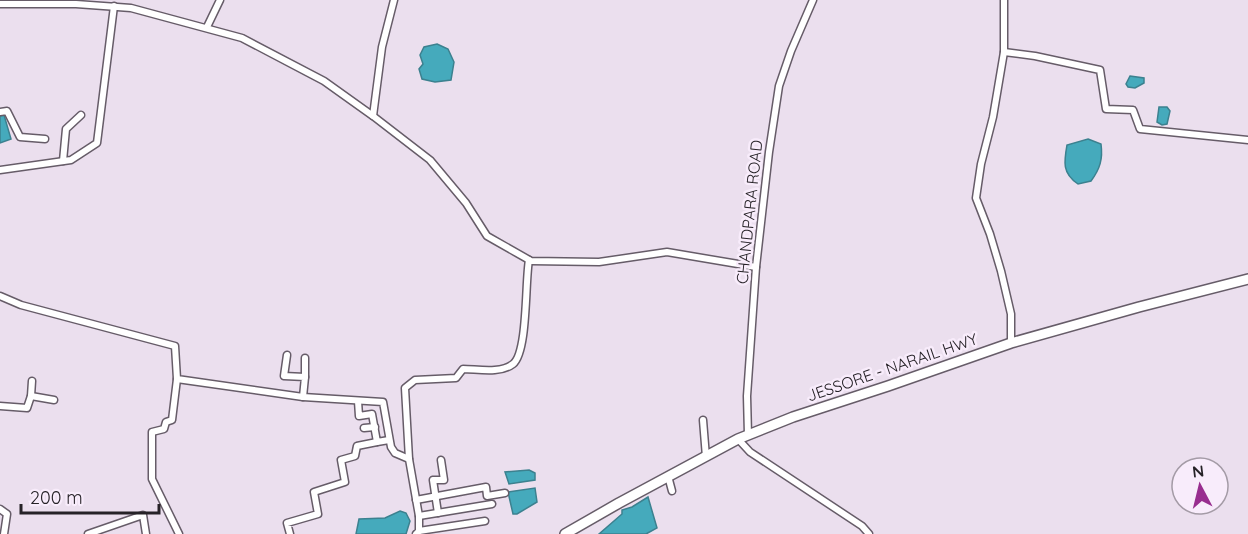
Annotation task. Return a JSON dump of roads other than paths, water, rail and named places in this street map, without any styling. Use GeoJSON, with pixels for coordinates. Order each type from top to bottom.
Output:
{"type":"FeatureCollection","features":[{"type":"Feature","properties":{"kind":"highway","name":"JESSORE - NARAIL HWY"},"geometry":{"type":"LineString","coordinates":[[566,534],[668,476],[748,435],[793,417],[1011,343],[1248,279]]}},
{"type":"Feature","properties":{"kind":"street"},"geometry":{"type":"LineString","coordinates":[[207,27],[220,0]]}},
{"type":"Feature","properties":{"kind":"street"},"geometry":{"type":"LineString","coordinates":[[373,116],[382,48],[394,0]]}},
{"type":"Feature","properties":{"kind":"street","name":"CHANDPARA ROAD"},"geometry":{"type":"LineString","coordinates":[[748,435],[747,396],[756,267],[769,152],[779,86],[813,0]]}},
{"type":"Feature","properties":{"kind":"street"},"geometry":{"type":"LineString","coordinates":[[1004,0],[1004,52],[976,198],[1004,281],[1011,314],[1011,343]]}},
{"type":"Feature","properties":{"kind":"street"},"geometry":{"type":"LineString","coordinates":[[0,4],[76,4],[131,8],[242,38],[324,81],[373,116],[430,160],[466,203],[487,236],[530,260],[599,262],[667,252],[756,267]]}},
{"type":"Feature","properties":{"kind":"street"},"geometry":{"type":"LineString","coordinates":[[0,162],[2,170],[71,160],[97,143],[114,6]]}},
{"type":"Feature","properties":{"kind":"street"},"geometry":{"type":"LineString","coordinates":[[1004,52],[1100,70],[1106,109],[1133,110],[1140,129],[1248,140]]}},
{"type":"Feature","properties":{"kind":"street"},"geometry":{"type":"LineString","coordinates":[[0,112],[7,111],[20,137],[45,139]]}},
{"type":"Feature","properties":{"kind":"street"},"geometry":{"type":"LineString","coordinates":[[63,161],[66,129],[81,115]]}},
{"type":"Feature","properties":{"kind":"street"},"geometry":{"type":"LineString","coordinates":[[485,521],[418,532],[419,516],[408,459],[405,388],[415,380],[456,378],[463,369],[499,369],[512,364],[519,356],[530,260]]}},
{"type":"Feature","properties":{"kind":"street"},"geometry":{"type":"LineString","coordinates":[[0,296],[21,305],[175,346],[177,379],[172,420],[166,422],[164,429],[152,432],[152,479],[179,534]]}},
{"type":"Feature","properties":{"kind":"street"},"geometry":{"type":"LineString","coordinates":[[287,355],[285,376],[305,377]]}},
{"type":"Feature","properties":{"kind":"street"},"geometry":{"type":"LineString","coordinates":[[303,397],[305,358]]}},
{"type":"Feature","properties":{"kind":"street"},"geometry":{"type":"LineString","coordinates":[[177,379],[303,397],[383,402],[391,447],[394,453],[408,459]]}},
{"type":"Feature","properties":{"kind":"street"},"geometry":{"type":"LineString","coordinates":[[0,406],[27,408],[32,381]]}},
{"type":"Feature","properties":{"kind":"street"},"geometry":{"type":"LineString","coordinates":[[31,396],[54,400]]}},
{"type":"Feature","properties":{"kind":"street"},"geometry":{"type":"LineString","coordinates":[[358,401],[359,416],[372,414],[377,442]]}},
{"type":"Feature","properties":{"kind":"street"},"geometry":{"type":"LineString","coordinates":[[703,420],[706,457]]}},
{"type":"Feature","properties":{"kind":"street"},"geometry":{"type":"LineString","coordinates":[[364,428],[375,428]]}},
{"type":"Feature","properties":{"kind":"street"},"geometry":{"type":"LineString","coordinates":[[290,534],[288,523],[318,514],[314,492],[345,482],[341,460],[355,456],[357,446],[389,440]]}},
{"type":"Feature","properties":{"kind":"street"},"geometry":{"type":"LineString","coordinates":[[738,440],[750,452],[862,526],[869,534]]}},
{"type":"Feature","properties":{"kind":"street"},"geometry":{"type":"LineString","coordinates":[[441,460],[446,494]]}},
{"type":"Feature","properties":{"kind":"street"},"geometry":{"type":"LineString","coordinates":[[668,476],[672,491]]}},
{"type":"Feature","properties":{"kind":"street"},"geometry":{"type":"LineString","coordinates":[[438,513],[433,480],[444,480]]}},
{"type":"Feature","properties":{"kind":"street"},"geometry":{"type":"LineString","coordinates":[[416,500],[486,487],[487,496],[505,493]]}},
{"type":"Feature","properties":{"kind":"street"},"geometry":{"type":"LineString","coordinates":[[419,516],[492,504]]}},
{"type":"Feature","properties":{"kind":"street"},"geometry":{"type":"LineString","coordinates":[[0,509],[8,514],[4,534]]}},
{"type":"Feature","properties":{"kind":"street"},"geometry":{"type":"LineString","coordinates":[[88,534],[143,515],[146,534]]}},
{"type":"Feature","properties":{"kind":"water"},"geometry":{"type":"Polygon","coordinates":[[[437,44],[448,49],[454,62],[451,80],[435,82],[422,79],[419,69],[423,64],[420,55],[424,47],[437,44]]]}},
{"type":"Feature","properties":{"kind":"water"},"geometry":{"type":"Polygon","coordinates":[[[1130,76],[1144,78],[1144,83],[1135,88],[1128,87],[1126,84],[1130,76]]]}},
{"type":"Feature","properties":{"kind":"water"},"geometry":{"type":"Polygon","coordinates":[[[1159,107],[1167,107],[1170,111],[1167,124],[1162,125],[1157,122],[1159,107]]]}},
{"type":"Feature","properties":{"kind":"water"},"geometry":{"type":"Polygon","coordinates":[[[4,115],[11,139],[0,143],[0,116],[4,115]]]}},
{"type":"Feature","properties":{"kind":"water"},"geometry":{"type":"Polygon","coordinates":[[[1088,139],[1101,144],[1100,164],[1091,181],[1078,184],[1069,176],[1065,167],[1067,145],[1088,139]]]}},
{"type":"Feature","properties":{"kind":"water"},"geometry":{"type":"Polygon","coordinates":[[[529,470],[535,473],[535,480],[509,484],[505,472],[529,470]]]}},
{"type":"Feature","properties":{"kind":"water"},"geometry":{"type":"Polygon","coordinates":[[[535,488],[537,502],[513,514],[508,492],[535,488]]]}},
{"type":"Feature","properties":{"kind":"water"},"geometry":{"type":"Polygon","coordinates":[[[648,497],[657,528],[646,534],[599,534],[622,514],[622,510],[648,497]]]}},
{"type":"Feature","properties":{"kind":"water"},"geometry":{"type":"Polygon","coordinates":[[[400,511],[406,513],[410,521],[406,534],[356,534],[359,519],[385,518],[400,511]]]}}]}
